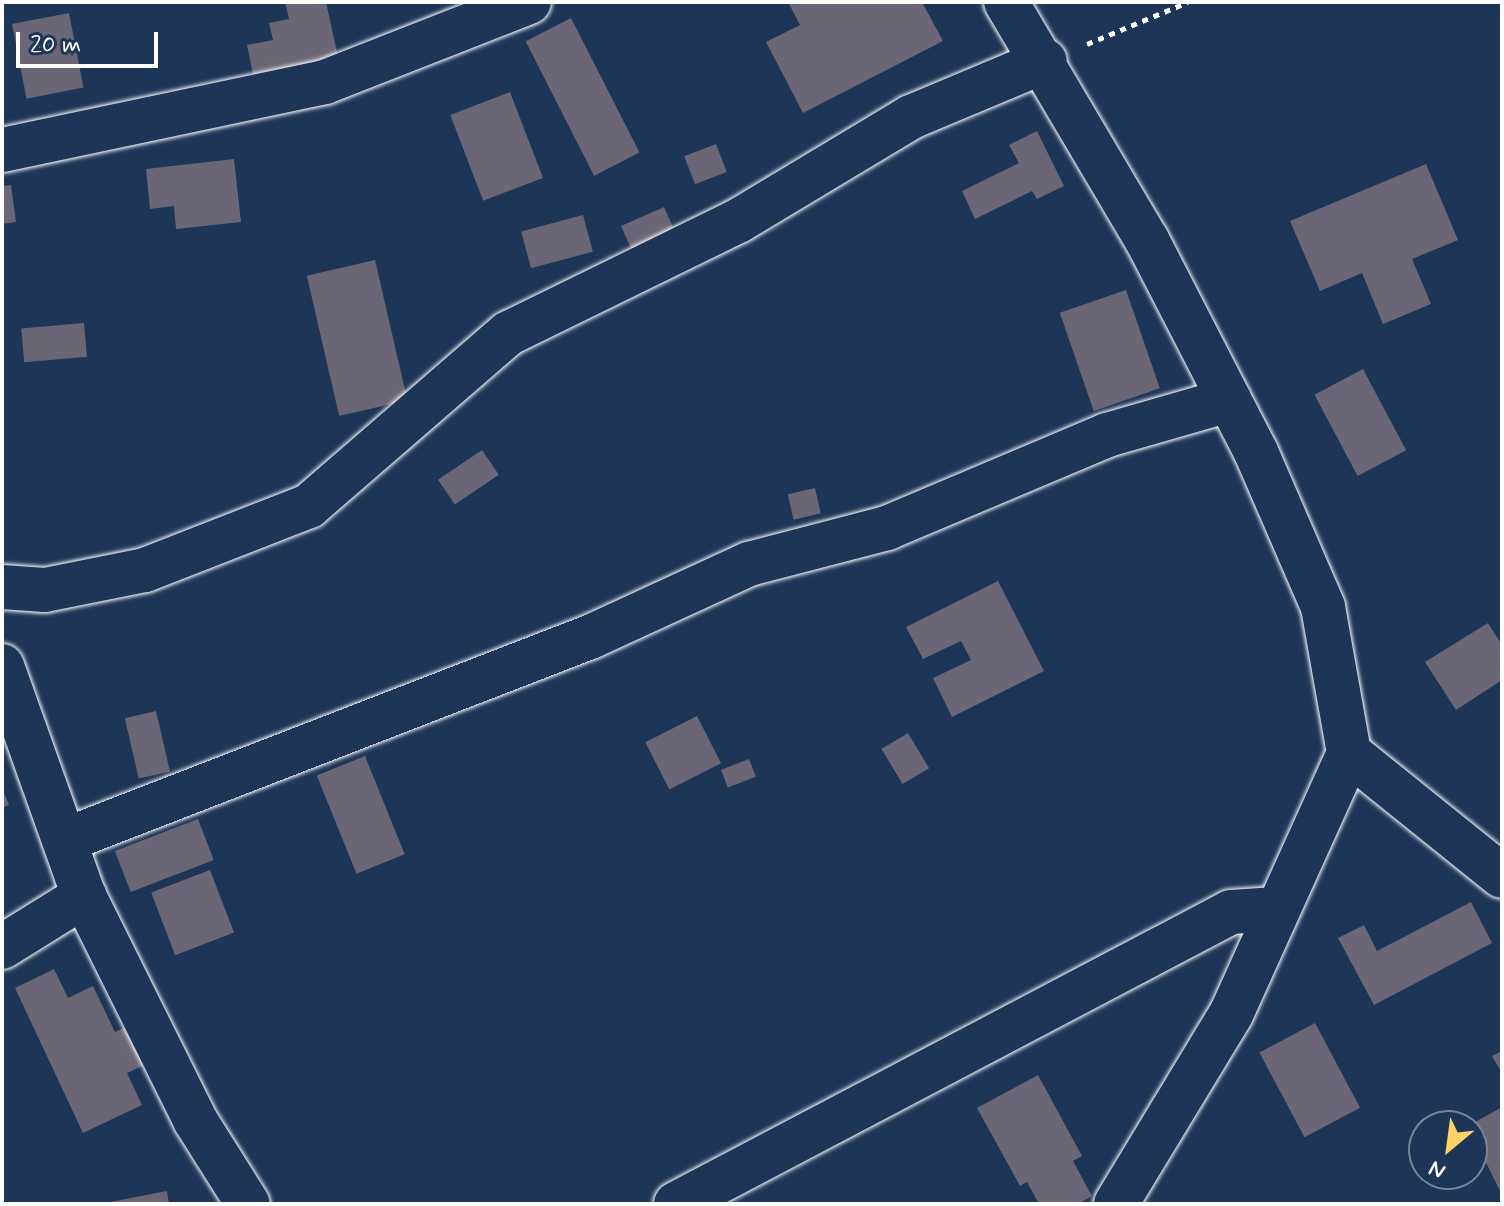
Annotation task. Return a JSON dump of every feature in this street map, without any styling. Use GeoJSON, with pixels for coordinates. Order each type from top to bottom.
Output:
{"type":"FeatureCollection","features":[{"type":"Feature","properties":{"kind":"street"},"geometry":{"type":"LineString","coordinates":[[2,150],[325,82],[529,2]]}},
{"type":"Feature","properties":{"kind":"street"},"geometry":{"type":"LineString","coordinates":[[1006,2],[1045,61],[1229,400],[1323,607],[1349,753],[1231,1014],[1116,1204]]}},
{"type":"Feature","properties":{"kind":"street"},"geometry":{"type":"LineString","coordinates":[[2,587],[45,590],[145,570],[309,506],[509,333],[738,221],[911,117],[1045,61]]}},
{"type":"Feature","properties":{"kind":"street"},"geometry":{"type":"LineString","coordinates":[[68,839],[576,642],[749,564],[887,528],[1107,435],[1229,400]]}},
{"type":"Feature","properties":{"kind":"street"},"geometry":{"type":"LineString","coordinates":[[2,666],[68,839],[84,896],[195,1120],[248,1204]]}},
{"type":"Feature","properties":{"kind":"street"},"geometry":{"type":"LineString","coordinates":[[1349,753],[1502,876]]}},
{"type":"Feature","properties":{"kind":"street"},"geometry":{"type":"LineString","coordinates":[[2,947],[84,896]]}},
{"type":"Feature","properties":{"kind":"street"},"geometry":{"type":"LineString","coordinates":[[676,1204],[1231,912],[1276,909]]}},
{"type":"Feature","properties":{"kind":"path"},"geometry":{"type":"LineString","coordinates":[[1045,61],[1188,2]]}},
{"type":"Feature","properties":{"kind":"building"},"geometry":{"type":"Polygon","coordinates":[[[285,2],[326,2],[340,66],[290,77],[288,67],[253,74],[247,45],[273,40],[269,23],[289,19],[285,2]]]}},
{"type":"Feature","properties":{"kind":"building"},"geometry":{"type":"Polygon","coordinates":[[[788,2],[922,2],[943,41],[803,113],[766,42],[800,25],[788,2]]]}},
{"type":"Feature","properties":{"kind":"building"},"geometry":{"type":"Polygon","coordinates":[[[69,13],[84,88],[27,99],[12,24],[69,13]]]}},
{"type":"Feature","properties":{"kind":"building"},"geometry":{"type":"Polygon","coordinates":[[[571,18],[640,153],[594,176],[526,41],[571,18]]]}},
{"type":"Feature","properties":{"kind":"building"},"geometry":{"type":"Polygon","coordinates":[[[510,92],[543,178],[483,201],[450,115],[510,92]]]}},
{"type":"Feature","properties":{"kind":"building"},"geometry":{"type":"Polygon","coordinates":[[[1037,131],[1064,186],[1037,199],[1032,191],[975,219],[962,191],[1019,163],[1009,145],[1037,131]]]}},
{"type":"Feature","properties":{"kind":"building"},"geometry":{"type":"Polygon","coordinates":[[[716,144],[727,172],[695,184],[684,156],[716,144]]]}},
{"type":"Feature","properties":{"kind":"building"},"geometry":{"type":"Polygon","coordinates":[[[234,159],[241,222],[176,229],[174,206],[150,209],[146,169],[234,159]]]}},
{"type":"Feature","properties":{"kind":"building"},"geometry":{"type":"Polygon","coordinates":[[[1426,164],[1458,240],[1412,259],[1431,304],[1383,324],[1362,273],[1320,291],[1290,221],[1426,164]]]}},
{"type":"Feature","properties":{"kind":"building"},"geometry":{"type":"Polygon","coordinates":[[[11,185],[16,222],[2,224],[2,186],[11,185]]]}},
{"type":"Feature","properties":{"kind":"building"},"geometry":{"type":"Polygon","coordinates":[[[664,207],[679,241],[636,260],[621,226],[664,207]]]}},
{"type":"Feature","properties":{"kind":"building"},"geometry":{"type":"Polygon","coordinates":[[[583,215],[593,252],[531,268],[521,232],[583,215]]]}},
{"type":"Feature","properties":{"kind":"building"},"geometry":{"type":"Polygon","coordinates":[[[375,260],[407,400],[339,416],[307,276],[375,260]]]}},
{"type":"Feature","properties":{"kind":"building"},"geometry":{"type":"Polygon","coordinates":[[[1126,290],[1160,388],[1094,411],[1060,313],[1126,290]]]}},
{"type":"Feature","properties":{"kind":"building"},"geometry":{"type":"Polygon","coordinates":[[[84,323],[87,357],[24,362],[21,328],[84,323]]]}},
{"type":"Feature","properties":{"kind":"building"},"geometry":{"type":"Polygon","coordinates":[[[1363,369],[1406,450],[1358,476],[1314,395],[1363,369]]]}},
{"type":"Feature","properties":{"kind":"building"},"geometry":{"type":"Polygon","coordinates":[[[482,450],[499,475],[455,505],[438,480],[482,450]]]}},
{"type":"Feature","properties":{"kind":"building"},"geometry":{"type":"Polygon","coordinates":[[[815,488],[821,513],[794,520],[788,494],[815,488]]]}},
{"type":"Feature","properties":{"kind":"building"},"geometry":{"type":"Polygon","coordinates":[[[998,581],[1044,671],[952,717],[933,678],[971,660],[961,641],[923,659],[906,627],[998,581]]]}},
{"type":"Feature","properties":{"kind":"building"},"geometry":{"type":"Polygon","coordinates":[[[1488,623],[1502,645],[1502,680],[1456,710],[1425,662],[1488,623]]]}},
{"type":"Feature","properties":{"kind":"building"},"geometry":{"type":"Polygon","coordinates":[[[156,711],[170,771],[139,779],[125,718],[156,711]]]}},
{"type":"Feature","properties":{"kind":"building"},"geometry":{"type":"Polygon","coordinates":[[[697,716],[721,763],[669,790],[645,742],[697,716]]]}},
{"type":"Feature","properties":{"kind":"building"},"geometry":{"type":"Polygon","coordinates":[[[908,733],[929,768],[903,784],[881,749],[908,733]]]}},
{"type":"Feature","properties":{"kind":"building"},"geometry":{"type":"Polygon","coordinates":[[[365,756],[405,854],[356,874],[317,775],[365,756]]]}},
{"type":"Feature","properties":{"kind":"building"},"geometry":{"type":"Polygon","coordinates":[[[749,759],[756,777],[728,787],[721,770],[749,759]]]}},
{"type":"Feature","properties":{"kind":"building"},"geometry":{"type":"Polygon","coordinates":[[[2,788],[9,805],[2,808],[2,788]]]}},
{"type":"Feature","properties":{"kind":"building"},"geometry":{"type":"Polygon","coordinates":[[[198,819],[214,860],[131,892],[115,851],[198,819]]]}},
{"type":"Feature","properties":{"kind":"building"},"geometry":{"type":"Polygon","coordinates":[[[210,870],[234,933],[175,955],[151,893],[210,870]]]}},
{"type":"Feature","properties":{"kind":"building"},"geometry":{"type":"Polygon","coordinates":[[[1471,902],[1492,943],[1374,1005],[1338,938],[1364,925],[1377,951],[1471,902]]]}},
{"type":"Feature","properties":{"kind":"building"},"geometry":{"type":"Polygon","coordinates":[[[54,969],[68,998],[93,986],[115,1032],[128,1026],[146,1064],[127,1073],[142,1105],[83,1133],[15,988],[54,969]]]}},
{"type":"Feature","properties":{"kind":"building"},"geometry":{"type":"Polygon","coordinates":[[[1315,1023],[1360,1108],[1304,1137],[1259,1053],[1315,1023]]]}},
{"type":"Feature","properties":{"kind":"building"},"geometry":{"type":"Polygon","coordinates":[[[1502,1051],[1502,1073],[1492,1056],[1502,1051]]]}},
{"type":"Feature","properties":{"kind":"building"},"geometry":{"type":"Polygon","coordinates":[[[1038,1075],[1082,1156],[1073,1161],[1092,1196],[1078,1204],[1039,1204],[1027,1182],[1020,1186],[977,1108],[1038,1075]]]}},
{"type":"Feature","properties":{"kind":"building"},"geometry":{"type":"Polygon","coordinates":[[[1502,1107],[1502,1195],[1488,1167],[1488,1115],[1502,1107]]]}},
{"type":"Feature","properties":{"kind":"building"},"geometry":{"type":"Polygon","coordinates":[[[167,1191],[169,1204],[105,1204],[105,1203],[167,1191]]]}}]}
